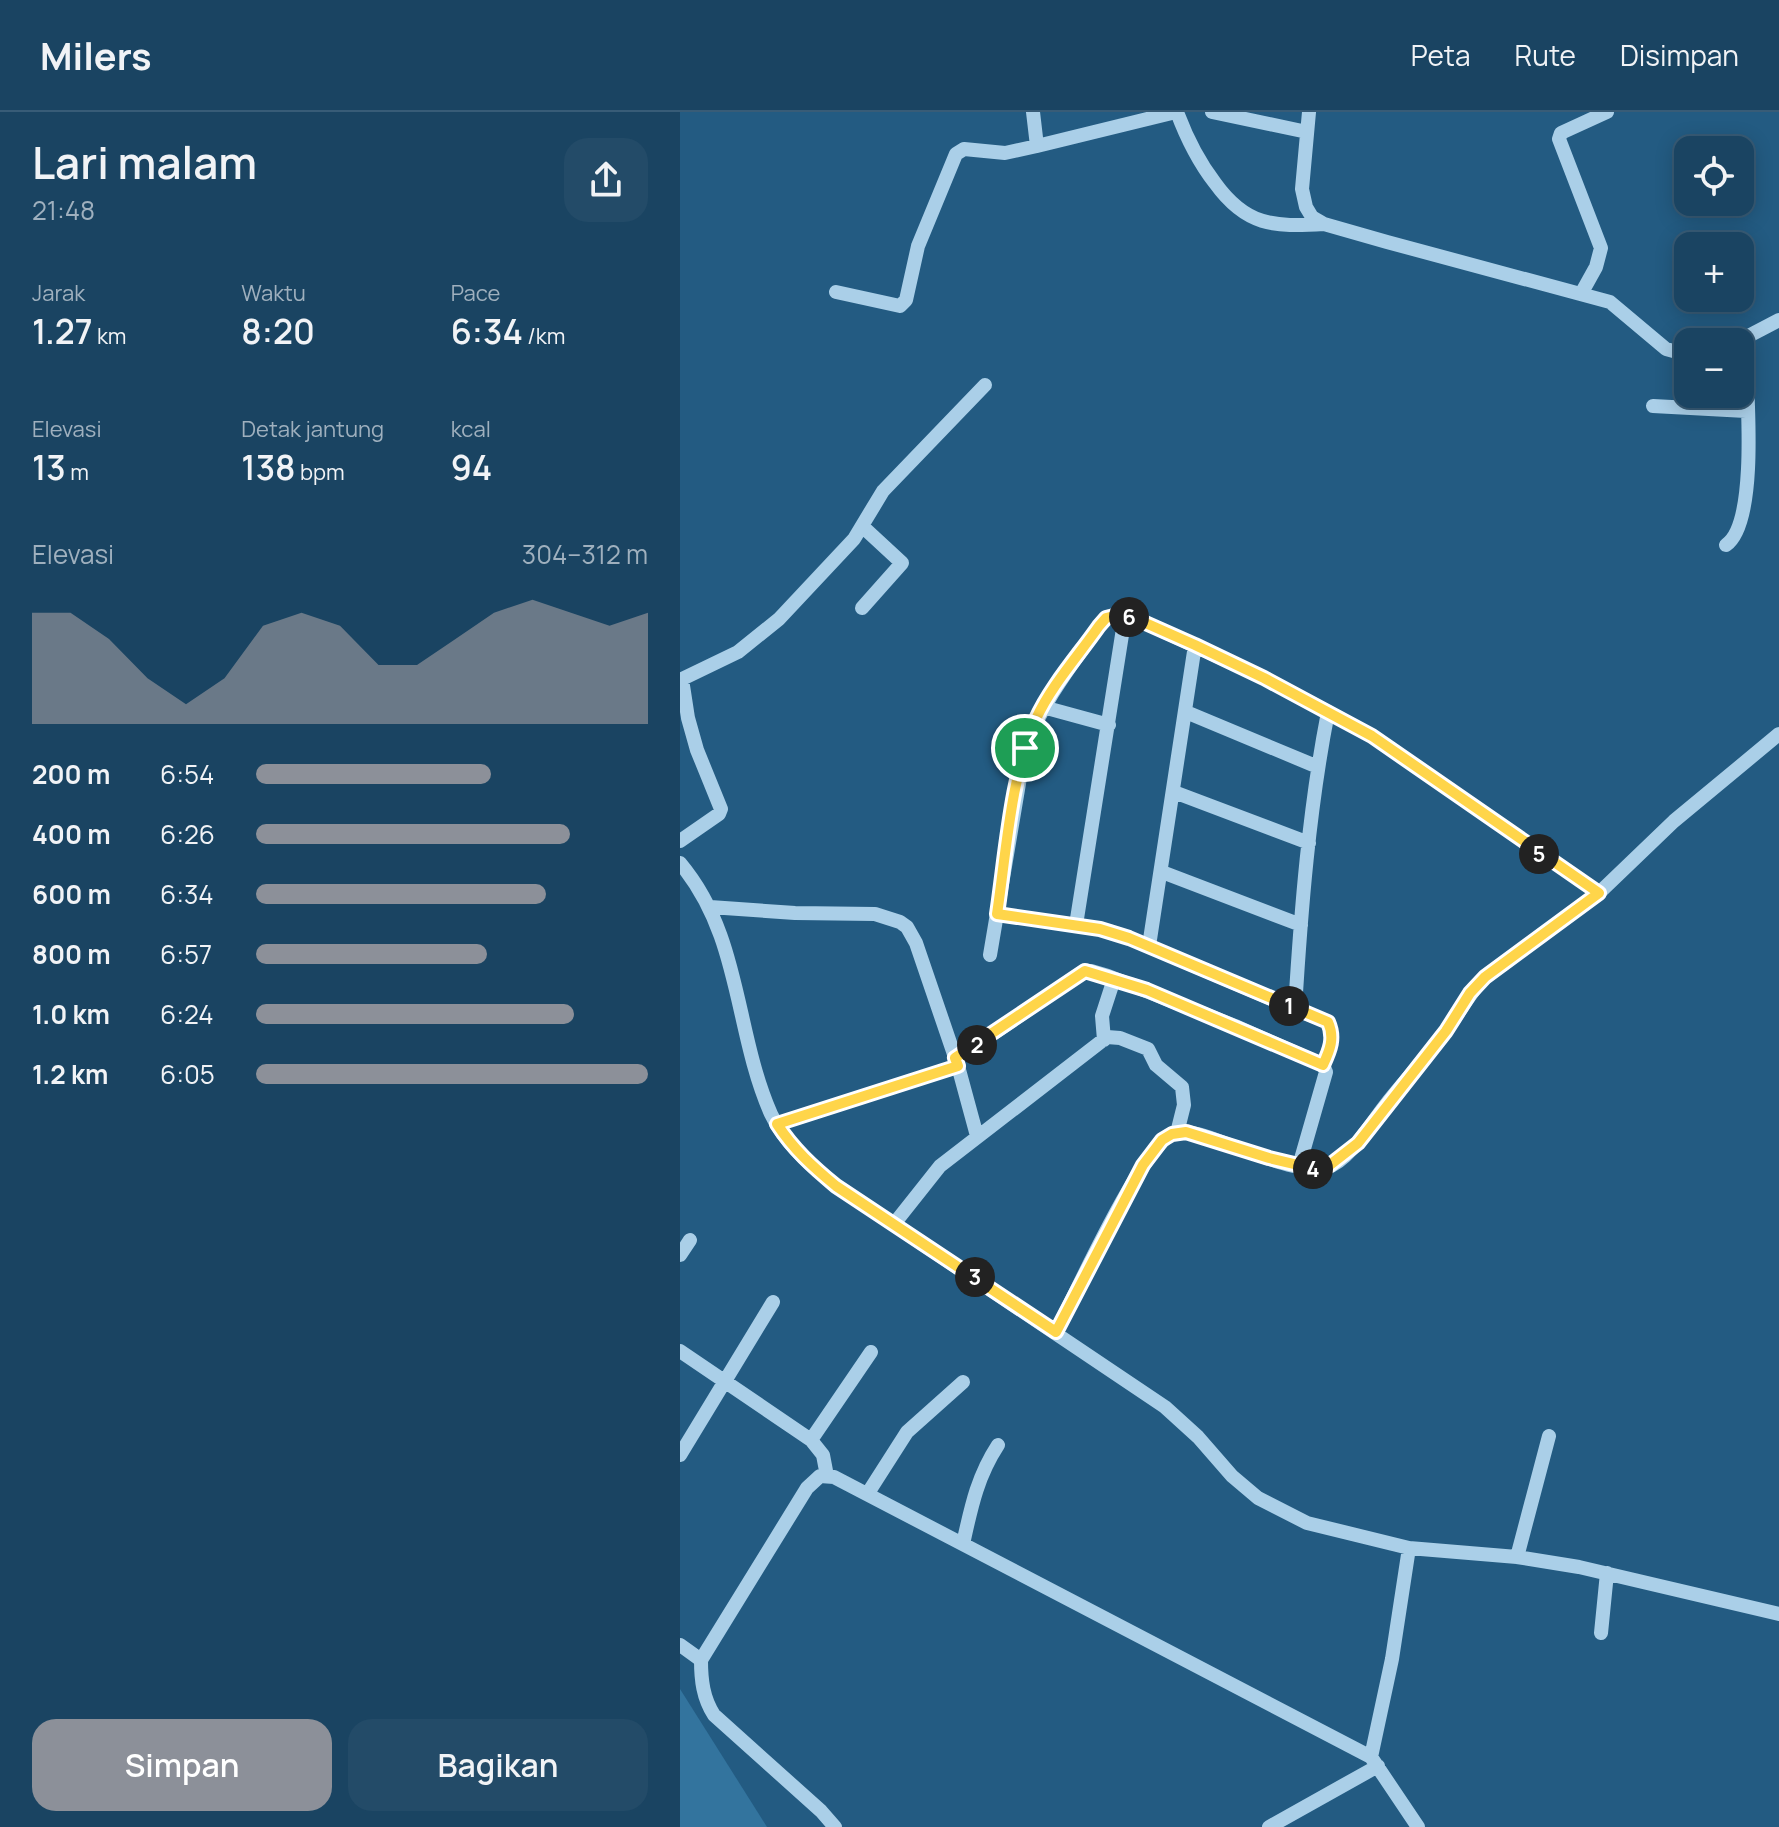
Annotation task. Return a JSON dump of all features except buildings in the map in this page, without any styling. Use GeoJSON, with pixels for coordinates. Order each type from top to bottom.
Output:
{"type":"FeatureCollection","features":[{"type":"Feature","properties":{"kind":"street"},"geometry":{"type":"LineString","coordinates":[[1033,112],[1037,146]]}},
{"type":"Feature","properties":{"kind":"street"},"geometry":{"type":"LineString","coordinates":[[836,292],[900,306],[906,300],[918,246],[956,154],[964,149],[1005,153],[1176,112],[1195,156],[1230,204],[1246,215],[1265,222],[1295,226],[1324,224]]}},
{"type":"Feature","properties":{"kind":"street"},"geometry":{"type":"LineString","coordinates":[[1212,112],[1307,132]]}},
{"type":"Feature","properties":{"kind":"street"},"geometry":{"type":"LineString","coordinates":[[1309,112],[1302,189],[1312,217],[1324,224],[1610,302],[1674,353]]}},
{"type":"Feature","properties":{"kind":"street"},"geometry":{"type":"LineString","coordinates":[[1581,294],[1596,267],[1601,248],[1559,139],[1561,133],[1591,115],[1607,112]]}},
{"type":"Feature","properties":{"kind":"street"},"geometry":{"type":"LineString","coordinates":[[1754,333],[1779,320]]}},
{"type":"Feature","properties":{"kind":"street"},"geometry":{"type":"LineString","coordinates":[[680,841],[719,814],[721,809],[694,739],[681,679],[738,652],[768,629],[838,558],[883,491],[985,385]]}},
{"type":"Feature","properties":{"kind":"street"},"geometry":{"type":"LineString","coordinates":[[1653,406],[1746,411]]}},
{"type":"Feature","properties":{"kind":"street"},"geometry":{"type":"LineString","coordinates":[[1726,545],[1738,532],[1745,504],[1749,475],[1746,408]]}},
{"type":"Feature","properties":{"kind":"street"},"geometry":{"type":"LineString","coordinates":[[862,526],[902,563],[862,608]]}},
{"type":"Feature","properties":{"kind":"street"},"geometry":{"type":"LineString","coordinates":[[1076,925],[1125,616]]}},
{"type":"Feature","properties":{"kind":"street"},"geometry":{"type":"LineString","coordinates":[[990,955],[1022,762],[1033,727],[1043,707],[1099,626],[1106,618],[1125,616],[1195,645],[1372,736],[1599,893]]}},
{"type":"Feature","properties":{"kind":"street"},"geometry":{"type":"LineString","coordinates":[[1149,946],[1195,645]]}},
{"type":"Feature","properties":{"kind":"street"},"geometry":{"type":"LineString","coordinates":[[1043,707],[1109,725]]}},
{"type":"Feature","properties":{"kind":"street"},"geometry":{"type":"LineString","coordinates":[[1186,712],[1318,767]]}},
{"type":"Feature","properties":{"kind":"street"},"geometry":{"type":"LineString","coordinates":[[1295,1009],[1309,843],[1328,712]]}},
{"type":"Feature","properties":{"kind":"street"},"geometry":{"type":"LineString","coordinates":[[1056,1332],[1143,1165],[1162,1140],[1186,1132],[1299,1166],[1326,1168],[1358,1143],[1485,977],[1599,893],[1674,821],[1779,734]]}},
{"type":"Feature","properties":{"kind":"street"},"geometry":{"type":"LineString","coordinates":[[1174,792],[1309,843]]}},
{"type":"Feature","properties":{"kind":"street"},"geometry":{"type":"LineString","coordinates":[[680,863],[699,886],[725,946],[748,1043],[772,1115],[808,1163],[836,1186],[1056,1332],[1180,1419],[1232,1476],[1258,1498],[1307,1523],[1409,1548],[1517,1557],[1607,1573],[1779,1614]]}},
{"type":"Feature","properties":{"kind":"street"},"geometry":{"type":"LineString","coordinates":[[1162,872],[1301,925]]}},
{"type":"Feature","properties":{"kind":"street"},"geometry":{"type":"LineString","coordinates":[[710,907],[875,914],[907,927],[916,943],[956,1062],[977,1136]]}},
{"type":"Feature","properties":{"kind":"street"},"geometry":{"type":"LineString","coordinates":[[997,914],[1100,929],[1149,946],[1328,1022],[1332,1033],[1331,1047],[1323,1065]]}},
{"type":"Feature","properties":{"kind":"street"},"geometry":{"type":"LineString","coordinates":[[777,1124],[956,1062],[1032,1005],[1081,973],[1091,971],[1235,1026],[1323,1065],[1326,1072],[1299,1166]]}},
{"type":"Feature","properties":{"kind":"street"},"geometry":{"type":"LineString","coordinates":[[1104,1040],[1102,1016],[1114,979]]}},
{"type":"Feature","properties":{"kind":"street"},"geometry":{"type":"LineString","coordinates":[[894,1224],[940,1166],[1111,1036],[1148,1049],[1156,1065],[1182,1087],[1184,1105],[1177,1133]]}},
{"type":"Feature","properties":{"kind":"street"},"geometry":{"type":"LineString","coordinates":[[680,1255],[690,1240]]}},
{"type":"Feature","properties":{"kind":"street"},"geometry":{"type":"LineString","coordinates":[[680,1455],[773,1302]]}},
{"type":"Feature","properties":{"kind":"street"},"geometry":{"type":"LineString","coordinates":[[680,1351],[811,1440],[823,1455],[827,1476]]}},
{"type":"Feature","properties":{"kind":"street"},"geometry":{"type":"LineString","coordinates":[[811,1440],[871,1352]]}},
{"type":"Feature","properties":{"kind":"street"},"geometry":{"type":"LineString","coordinates":[[868,1493],[907,1432],[963,1382]]}},
{"type":"Feature","properties":{"kind":"street"},"geometry":{"type":"LineString","coordinates":[[1517,1557],[1549,1436]]}},
{"type":"Feature","properties":{"kind":"street"},"geometry":{"type":"LineString","coordinates":[[963,1544],[974,1490],[998,1445]]}},
{"type":"Feature","properties":{"kind":"street"},"geometry":{"type":"LineString","coordinates":[[835,1827],[714,1715],[704,1696],[701,1660],[807,1488],[816,1479],[827,1476],[868,1493],[1374,1761],[1418,1827]]}},
{"type":"Feature","properties":{"kind":"street"},"geometry":{"type":"LineString","coordinates":[[1269,1827],[1374,1761],[1409,1548]]}},
{"type":"Feature","properties":{"kind":"street"},"geometry":{"type":"LineString","coordinates":[[1601,1633],[1607,1573]]}},
{"type":"Feature","properties":{"kind":"street"},"geometry":{"type":"LineString","coordinates":[[680,1645],[701,1660]]}},
{"type":"Feature","properties":{"kind":"shaded area"},"geometry":{"type":"Polygon","coordinates":[[[680,1689],[767,1827],[680,1827],[680,1689]]]}},
{"type":"Feature","properties":{"kind":"route"},"geometry":{"type":"LineString","coordinates":[[1118,615],[1132,617],[1264,678],[1372,736],[1503,830],[1599,893],[1485,977],[1358,1143],[1337,1162],[1315,1169],[1186,1132],[1172,1134],[1162,1140],[1143,1165],[1056,1332],[836,1186],[808,1163],[777,1124],[958,1066],[955,1058],[1085,971],[1147,990],[1323,1065],[1331,1047],[1332,1033],[1328,1022],[1129,938],[1100,929],[997,914],[1025,748],[1037,717],[1055,687],[1099,626],[1106,618],[1118,615]]}}]}
